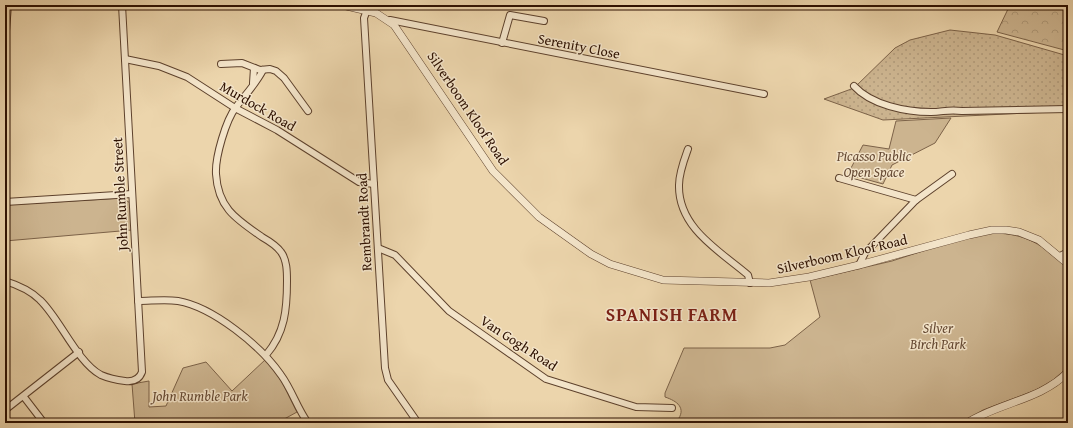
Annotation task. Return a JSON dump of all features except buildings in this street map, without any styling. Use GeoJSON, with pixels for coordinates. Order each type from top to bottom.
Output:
{"type":"FeatureCollection","features":[{"type":"Feature","properties":{"kind":"street"},"geometry":{"type":"LineString","coordinates":[[5,44],[8,5]]}},
{"type":"Feature","properties":{"kind":"street","name":"John Rumble Street"},"geometry":{"type":"LineString","coordinates":[[79,352],[91,366],[103,375],[126,381],[137,379],[142,372],[122,5]]}},
{"type":"Feature","properties":{"kind":"street","name":"Silverboom Kloof Road"},"geometry":{"type":"LineString","coordinates":[[342,5],[368,8],[390,20],[402,34],[489,166],[520,199],[543,220],[601,260],[653,278],[769,283],[859,265],[969,234],[992,230],[1006,230],[1028,234],[1045,244],[1068,264]]}},
{"type":"Feature","properties":{"kind":"street","name":"Rembrandt Road"},"geometry":{"type":"LineString","coordinates":[[368,8],[364,18],[386,373],[391,386],[418,423]]}},
{"type":"Feature","properties":{"kind":"street"},"geometry":{"type":"LineString","coordinates":[[502,43],[510,15],[544,20]]}},
{"type":"Feature","properties":{"kind":"street","name":"Serenity Close"},"geometry":{"type":"LineString","coordinates":[[390,20],[764,94]]}},
{"type":"Feature","properties":{"kind":"street","name":"Murdock Road"},"geometry":{"type":"LineString","coordinates":[[125,59],[149,63],[178,72],[235,108],[277,130],[359,182],[374,184]]}},
{"type":"Feature","properties":{"kind":"street"},"geometry":{"type":"LineString","coordinates":[[221,64],[242,63],[263,70],[270,69],[280,74],[308,111]]}},
{"type":"Feature","properties":{"kind":"street"},"geometry":{"type":"LineString","coordinates":[[253,83],[254,68]]}},
{"type":"Feature","properties":{"kind":"street"},"geometry":{"type":"LineString","coordinates":[[263,70],[235,108],[219,152],[216,173],[218,191],[224,205],[232,214],[282,252],[287,274],[286,316],[278,338],[266,355]]}},
{"type":"Feature","properties":{"kind":"street"},"geometry":{"type":"LineString","coordinates":[[854,86],[860,92],[874,100],[908,110],[932,112],[948,109],[962,111],[1068,109]]}},
{"type":"Feature","properties":{"kind":"street"},"geometry":{"type":"LineString","coordinates":[[688,149],[679,186],[681,201],[686,214],[702,238],[748,275],[750,283]]}},
{"type":"Feature","properties":{"kind":"street"},"geometry":{"type":"LineString","coordinates":[[859,265],[865,253],[916,200],[952,174]]}},
{"type":"Feature","properties":{"kind":"street"},"geometry":{"type":"LineString","coordinates":[[839,178],[916,200]]}},
{"type":"Feature","properties":{"kind":"street"},"geometry":{"type":"LineString","coordinates":[[5,202],[132,194]]}},
{"type":"Feature","properties":{"kind":"street","name":"Van Gogh Road"},"geometry":{"type":"LineString","coordinates":[[378,248],[395,255],[449,311],[546,379],[636,407],[672,408]]}},
{"type":"Feature","properties":{"kind":"street"},"geometry":{"type":"LineString","coordinates":[[1060,256],[1068,252]]}},
{"type":"Feature","properties":{"kind":"street"},"geometry":{"type":"LineString","coordinates":[[5,281],[21,287],[38,298],[79,352],[24,397],[5,410]]}},
{"type":"Feature","properties":{"kind":"street"},"geometry":{"type":"LineString","coordinates":[[138,301],[171,300],[193,306],[231,326],[266,355],[286,383],[308,423]]}},
{"type":"Feature","properties":{"kind":"street"},"geometry":{"type":"LineString","coordinates":[[967,423],[986,412],[1024,398],[1056,382],[1068,372]]}},
{"type":"Feature","properties":{"kind":"street"},"geometry":{"type":"LineString","coordinates":[[24,397],[44,423]]}},
{"type":"Feature","properties":{"kind":"green space"},"geometry":{"type":"Polygon","coordinates":[[[1001,5],[1068,5],[1068,51],[997,32],[1008,9],[1001,5]]]}},
{"type":"Feature","properties":{"kind":"green space"},"geometry":{"type":"Polygon","coordinates":[[[950,30],[995,35],[1068,56],[1068,111],[883,120],[824,99],[854,88],[895,48],[910,40],[950,30]]]}},
{"type":"Feature","properties":{"kind":"green space","name":"Picasso Public Open Space"},"geometry":{"type":"Polygon","coordinates":[[[951,118],[935,143],[892,165],[883,184],[854,176],[851,168],[863,145],[889,149],[896,121],[951,118]]]}},
{"type":"Feature","properties":{"kind":"green space"},"geometry":{"type":"Polygon","coordinates":[[[123,198],[130,203],[132,230],[5,241],[5,205],[123,198]]]}},
{"type":"Feature","properties":{"kind":"green space","name":"Silver Birch Park"},"geometry":{"type":"Polygon","coordinates":[[[990,233],[1014,235],[1024,238],[1050,252],[1068,267],[1068,367],[1053,380],[1036,390],[983,410],[962,423],[666,423],[669,420],[677,421],[681,412],[681,409],[677,403],[665,397],[665,393],[684,348],[770,348],[785,345],[820,317],[810,280],[892,261],[944,244],[990,233]]]}},
{"type":"Feature","properties":{"kind":"green space","name":"John Rumble Park"},"geometry":{"type":"Polygon","coordinates":[[[266,359],[282,382],[297,412],[277,423],[135,423],[132,384],[149,381],[149,407],[166,406],[183,368],[206,362],[232,391],[266,359]]]}},
{"type":"Feature","properties":{"kind":"district","name":"SPANISH FARM"},"geometry":{"type":"Point","coordinates":[672,315]}}]}
